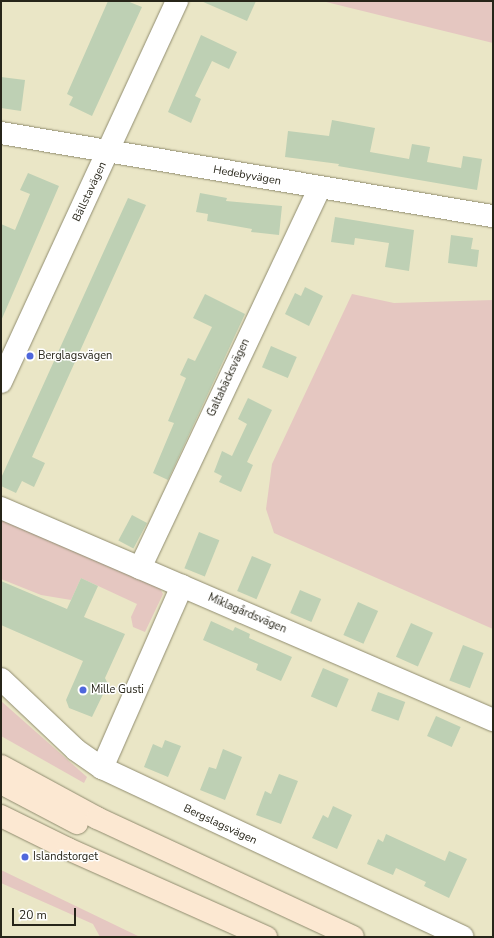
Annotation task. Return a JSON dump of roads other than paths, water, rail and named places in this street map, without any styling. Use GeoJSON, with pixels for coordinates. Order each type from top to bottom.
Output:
{"type":"FeatureCollection","features":[{"type":"Feature","properties":{"kind":"main road"},"geometry":{"type":"LineString","coordinates":[[1,766],[97,818],[353,937]]}},
{"type":"Feature","properties":{"kind":"main road"},"geometry":{"type":"LineString","coordinates":[[1,783],[46,808],[158,862],[178,867],[201,867]]}},
{"type":"Feature","properties":{"kind":"main road"},"geometry":{"type":"LineString","coordinates":[[1,816],[68,849],[266,937]]}},
{"type":"Feature","properties":{"kind":"street","name":"Bällstavägen"},"geometry":{"type":"LineString","coordinates":[[1,382],[109,152],[177,1]]}},
{"type":"Feature","properties":{"kind":"street","name":"Hedebyvägen"},"geometry":{"type":"LineString","coordinates":[[1,133],[319,189],[493,216]]}},
{"type":"Feature","properties":{"kind":"street","name":"Galtabäcksvägen"},"geometry":{"type":"LineString","coordinates":[[140,568],[319,189]]}},
{"type":"Feature","properties":{"kind":"street","name":"Miklagårdsvägen"},"geometry":{"type":"LineString","coordinates":[[1,508],[493,720]]}},
{"type":"Feature","properties":{"kind":"street"},"geometry":{"type":"LineString","coordinates":[[102,768],[182,586]]}},
{"type":"Feature","properties":{"kind":"street","name":"Bergslagsvägen"},"geometry":{"type":"LineString","coordinates":[[1,679],[76,750],[102,768],[462,937]]}},
{"type":"Feature","properties":{"kind":"place","name":"Berglagsvägen"},"geometry":{"type":"Point","coordinates":[30,356]}},
{"type":"Feature","properties":{"kind":"place","name":"Mille Gusti"},"geometry":{"type":"Point","coordinates":[83,690]}},
{"type":"Feature","properties":{"kind":"place","name":"Islandstorget"},"geometry":{"type":"Point","coordinates":[25,857]}}]}
